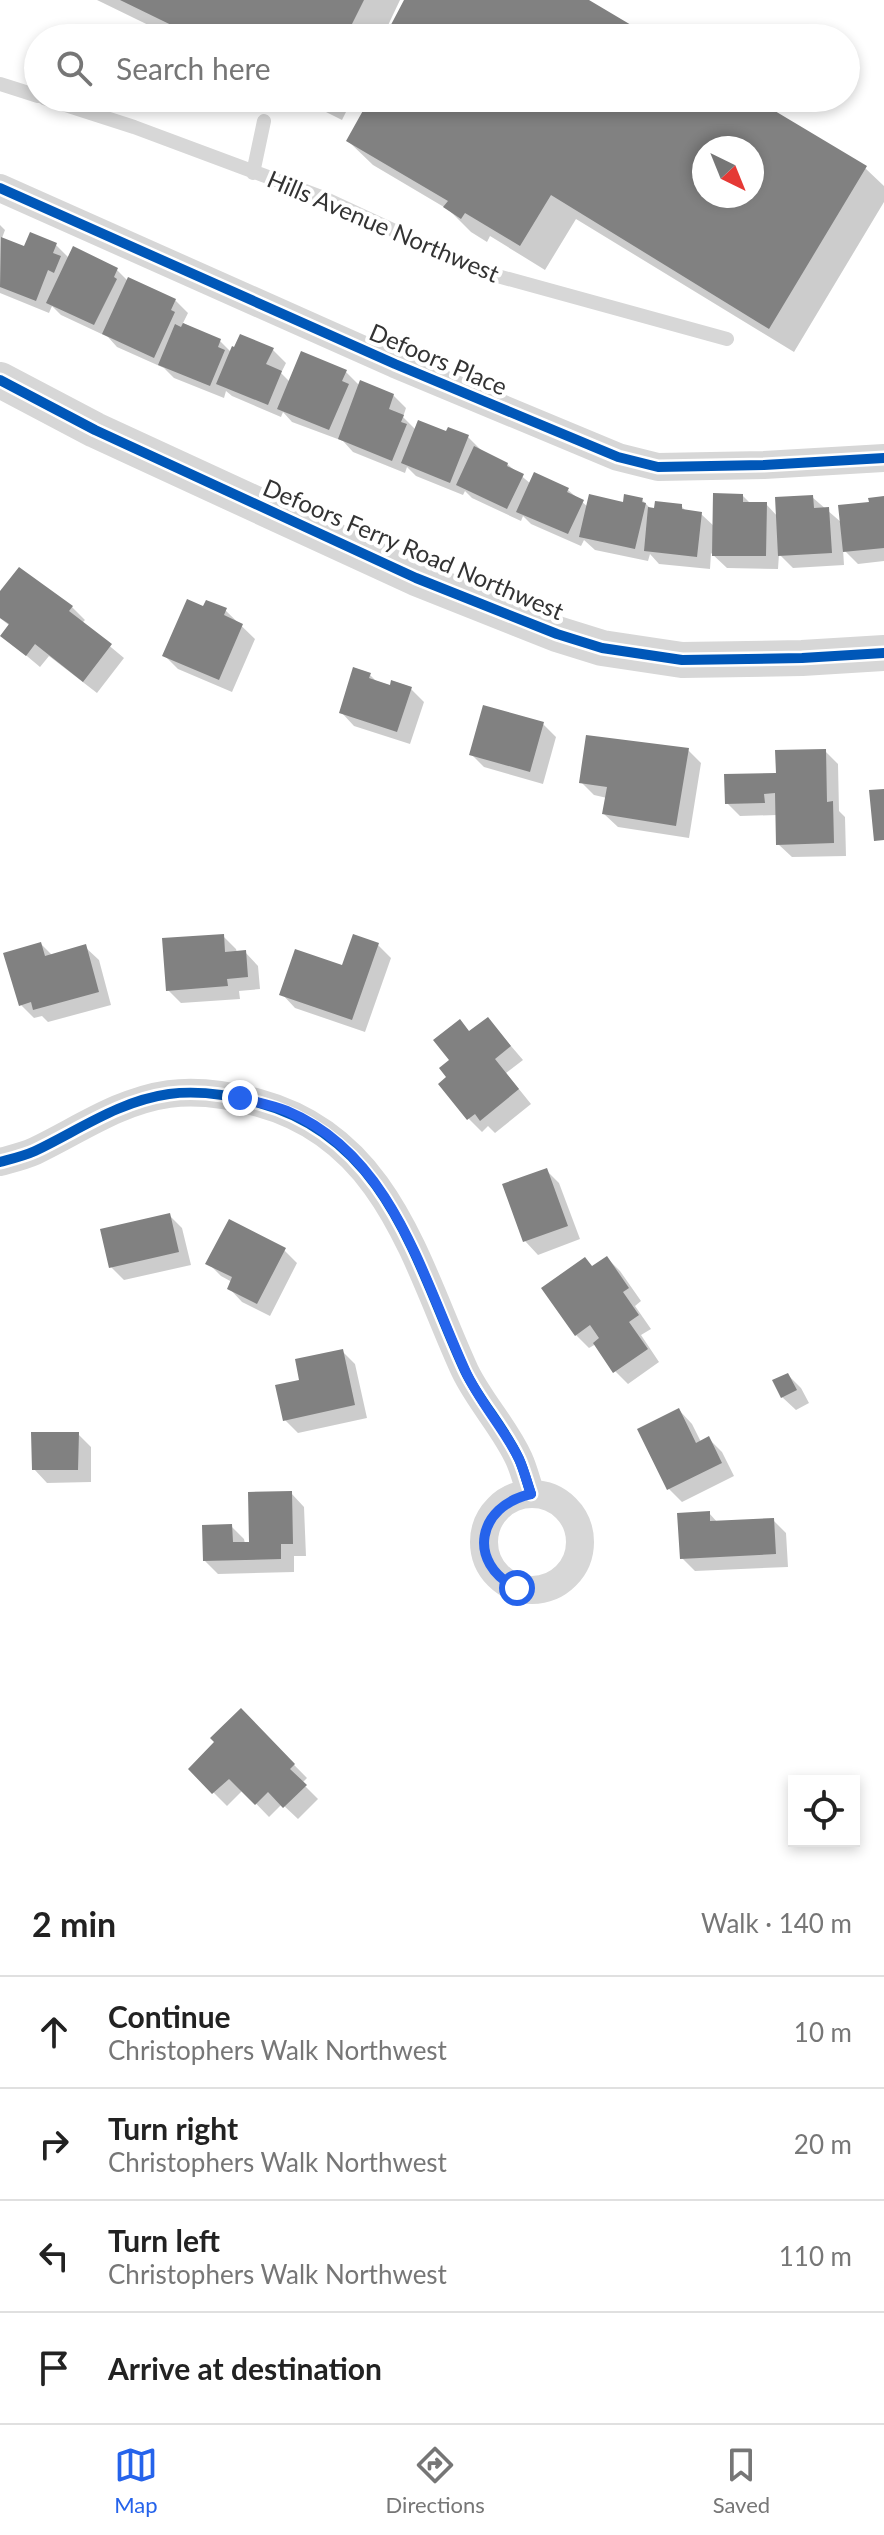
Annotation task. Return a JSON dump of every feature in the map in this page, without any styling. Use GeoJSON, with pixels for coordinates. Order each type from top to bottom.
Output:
{"type":"FeatureCollection","features":[{"type":"Feature","properties":{"kind":"street","name":"Defoors Place"},"geometry":{"type":"LineString","coordinates":[[0,188],[395,364],[618,457],[658,467],[884,458]]}},
{"type":"Feature","properties":{"kind":"street","name":"Defoors Ferry Road Northwest"},"geometry":{"type":"LineString","coordinates":[[0,380],[95,430],[416,578],[557,634],[602,648],[682,660],[884,653]]}},
{"type":"Feature","properties":{"kind":"street"},"geometry":{"type":"LineString","coordinates":[[0,1162],[32,1152],[114,1109],[169,1094],[226,1094],[285,1110],[313,1124],[340,1144],[383,1193],[427,1278],[466,1374],[519,1459],[531,1494]]}},
{"type":"Feature","properties":{"kind":"lane","name":"Hills Avenue Northwest"},"geometry":{"type":"LineString","coordinates":[[0,84],[24,92]]}},
{"type":"Feature","properties":{"kind":"lane","name":"Hills Avenue Northwest"},"geometry":{"type":"LineString","coordinates":[[88,112],[324,198],[483,272],[727,339]]}},
{"type":"Feature","properties":{"kind":"lane"},"geometry":{"type":"LineString","coordinates":[[253,173],[264,121]]}},
{"type":"Feature","properties":{"kind":"building"},"geometry":{"type":"Polygon","coordinates":[[[120,0],[364,0],[352,24],[169,24],[120,0]]]}},
{"type":"Feature","properties":{"kind":"building"},"geometry":{"type":"Polygon","coordinates":[[[404,0],[589,0],[629,24],[391,24],[404,0]]]}},
{"type":"Feature","properties":{"kind":"building"},"geometry":{"type":"Polygon","coordinates":[[[362,112],[776,112],[867,166],[769,329],[551,195],[520,246],[465,213],[461,219],[443,207],[448,201],[346,141],[362,112]]]}},
{"type":"Feature","properties":{"kind":"building"},"geometry":{"type":"Polygon","coordinates":[[[30,232],[57,243],[53,253],[61,256],[54,273],[48,270],[36,301],[0,287],[1,237],[24,246],[30,232]]]}},
{"type":"Feature","properties":{"kind":"building"},"geometry":{"type":"Polygon","coordinates":[[[73,246],[118,268],[114,277],[117,279],[94,325],[46,303],[73,246]]]}},
{"type":"Feature","properties":{"kind":"building"},"geometry":{"type":"Polygon","coordinates":[[[128,277],[176,299],[171,310],[175,312],[154,358],[102,334],[128,277]]]}},
{"type":"Feature","properties":{"kind":"building"},"geometry":{"type":"Polygon","coordinates":[[[183,323],[221,339],[218,347],[225,350],[210,386],[158,365],[175,324],[181,327],[183,323]]]}},
{"type":"Feature","properties":{"kind":"building"},"geometry":{"type":"Polygon","coordinates":[[[240,334],[274,348],[266,364],[282,371],[268,405],[216,384],[240,334]]]}},
{"type":"Feature","properties":{"kind":"building"},"geometry":{"type":"Polygon","coordinates":[[[301,351],[347,370],[342,381],[349,384],[329,430],[277,409],[301,351]]]}},
{"type":"Feature","properties":{"kind":"building"},"geometry":{"type":"Polygon","coordinates":[[[360,380],[394,394],[389,409],[404,415],[401,422],[407,424],[392,461],[338,439],[360,380]]]}},
{"type":"Feature","properties":{"kind":"building"},"geometry":{"type":"Polygon","coordinates":[[[418,420],[446,431],[448,427],[469,435],[450,483],[401,463],[418,420]]]}},
{"type":"Feature","properties":{"kind":"building"},"geometry":{"type":"Polygon","coordinates":[[[474,446],[524,474],[507,509],[456,485],[474,446]]]}},
{"type":"Feature","properties":{"kind":"building"},"geometry":{"type":"Polygon","coordinates":[[[534,472],[569,488],[567,492],[584,500],[568,534],[516,512],[534,472]]]}},
{"type":"Feature","properties":{"kind":"building"},"geometry":{"type":"Polygon","coordinates":[[[713,493],[743,494],[743,502],[767,502],[766,556],[712,556],[713,493]]]}},
{"type":"Feature","properties":{"kind":"building"},"geometry":{"type":"Polygon","coordinates":[[[589,494],[623,502],[624,494],[643,498],[642,502],[646,503],[635,549],[579,537],[589,494]]]}},
{"type":"Feature","properties":{"kind":"building"},"geometry":{"type":"Polygon","coordinates":[[[813,495],[814,508],[829,507],[832,553],[778,556],[775,497],[813,495]]]}},
{"type":"Feature","properties":{"kind":"building"},"geometry":{"type":"Polygon","coordinates":[[[884,496],[884,548],[843,552],[838,505],[869,502],[868,498],[884,496]]]}},
{"type":"Feature","properties":{"kind":"building"},"geometry":{"type":"Polygon","coordinates":[[[655,501],[682,504],[682,509],[702,512],[697,557],[644,551],[648,507],[654,508],[655,501]]]}},
{"type":"Feature","properties":{"kind":"building"},"geometry":{"type":"Polygon","coordinates":[[[19,567],[73,606],[69,611],[112,644],[83,682],[35,644],[26,656],[0,636],[9,624],[0,618],[0,591],[19,567]]]}},
{"type":"Feature","properties":{"kind":"building"},"geometry":{"type":"Polygon","coordinates":[[[187,599],[203,606],[206,600],[227,608],[224,615],[243,624],[219,680],[162,656],[187,599]]]}},
{"type":"Feature","properties":{"kind":"building"},"geometry":{"type":"Polygon","coordinates":[[[353,667],[371,673],[369,678],[390,685],[391,680],[412,687],[397,732],[339,713],[353,667]]]}},
{"type":"Feature","properties":{"kind":"building"},"geometry":{"type":"Polygon","coordinates":[[[483,705],[544,722],[530,772],[469,755],[483,705]]]}},
{"type":"Feature","properties":{"kind":"building"},"geometry":{"type":"Polygon","coordinates":[[[586,735],[689,748],[676,826],[602,814],[607,787],[579,783],[586,735]]]}},
{"type":"Feature","properties":{"kind":"building"},"geometry":{"type":"Polygon","coordinates":[[[826,749],[827,802],[833,801],[834,843],[776,845],[775,793],[764,794],[765,803],[725,804],[724,774],[776,773],[775,750],[826,749]]]}},
{"type":"Feature","properties":{"kind":"building"},"geometry":{"type":"Polygon","coordinates":[[[884,789],[884,840],[874,841],[869,790],[884,789]]]}},
{"type":"Feature","properties":{"kind":"building"},"geometry":{"type":"Polygon","coordinates":[[[224,934],[225,952],[246,950],[248,977],[227,979],[228,986],[166,991],[162,938],[224,934]]]}},
{"type":"Feature","properties":{"kind":"building"},"geometry":{"type":"Polygon","coordinates":[[[353,934],[379,943],[352,1020],[279,995],[295,949],[342,965],[353,934]]]}},
{"type":"Feature","properties":{"kind":"building"},"geometry":{"type":"Polygon","coordinates":[[[41,942],[45,956],[86,944],[99,992],[33,1010],[31,1002],[19,1006],[3,953],[41,942]]]}},
{"type":"Feature","properties":{"kind":"building"},"geometry":{"type":"Polygon","coordinates":[[[488,1017],[511,1046],[495,1059],[519,1089],[480,1121],[475,1114],[467,1120],[438,1084],[446,1077],[439,1068],[449,1060],[433,1040],[460,1019],[469,1031],[488,1017]]]}},
{"type":"Feature","properties":{"kind":"building"},"geometry":{"type":"Polygon","coordinates":[[[547,1168],[568,1226],[523,1242],[502,1184],[547,1168]]]}},
{"type":"Feature","properties":{"kind":"building"},"geometry":{"type":"Polygon","coordinates":[[[170,1213],[179,1252],[109,1268],[100,1229],[170,1213]]]}},
{"type":"Feature","properties":{"kind":"building"},"geometry":{"type":"Polygon","coordinates":[[[229,1219],[286,1248],[257,1304],[227,1289],[232,1277],[205,1264],[229,1219]]]}},
{"type":"Feature","properties":{"kind":"building"},"geometry":{"type":"Polygon","coordinates":[[[607,1256],[629,1288],[623,1292],[639,1315],[629,1322],[648,1349],[613,1373],[593,1343],[599,1338],[590,1325],[575,1336],[541,1288],[585,1257],[592,1266],[607,1256]]]}},
{"type":"Feature","properties":{"kind":"building"},"geometry":{"type":"Polygon","coordinates":[[[343,1349],[355,1405],[283,1421],[275,1385],[299,1380],[295,1359],[343,1349]]]}},
{"type":"Feature","properties":{"kind":"building"},"geometry":{"type":"Polygon","coordinates":[[[788,1373],[797,1390],[781,1398],[772,1380],[788,1373]]]}},
{"type":"Feature","properties":{"kind":"building"},"geometry":{"type":"Polygon","coordinates":[[[679,1408],[696,1443],[709,1436],[722,1463],[667,1490],[637,1429],[679,1408]]]}},
{"type":"Feature","properties":{"kind":"building"},"geometry":{"type":"Polygon","coordinates":[[[31,1432],[79,1432],[78,1470],[32,1470],[31,1432]]]}},
{"type":"Feature","properties":{"kind":"building"},"geometry":{"type":"Polygon","coordinates":[[[292,1491],[293,1544],[281,1544],[281,1559],[203,1561],[202,1525],[232,1524],[233,1542],[249,1542],[248,1492],[292,1491]]]}},
{"type":"Feature","properties":{"kind":"building"},"geometry":{"type":"Polygon","coordinates":[[[710,1511],[710,1521],[774,1518],[776,1554],[680,1559],[677,1513],[710,1511]]]}},
{"type":"Feature","properties":{"kind":"building"},"geometry":{"type":"Polygon","coordinates":[[[241,1708],[295,1764],[290,1769],[307,1785],[283,1808],[268,1792],[255,1805],[229,1779],[212,1794],[188,1769],[214,1742],[210,1738],[241,1708]]]}},
{"type":"Feature","properties":{"kind":"cycle path"},"geometry":{"type":"LineString","coordinates":[[0,188],[395,364],[618,457],[658,467],[884,458]]}},
{"type":"Feature","properties":{"kind":"cycle path"},"geometry":{"type":"LineString","coordinates":[[0,380],[95,430],[416,578],[557,634],[602,648],[682,660],[884,653]]}},
{"type":"Feature","properties":{"kind":"cycle path"},"geometry":{"type":"LineString","coordinates":[[0,1162],[35,1151],[133,1103],[169,1094],[203,1093],[237,1098],[303,1120],[339,1145],[368,1175],[392,1210],[412,1248],[465,1371],[513,1448],[531,1494]]}},
{"type":"Feature","properties":{"kind":"route"},"geometry":{"type":"LineString","coordinates":[[240,1098],[285,1110],[313,1124],[340,1144],[383,1193],[427,1278],[466,1374],[519,1459],[531,1494],[515,1497],[499,1508],[487,1526],[484,1543],[494,1572],[501,1580],[517,1588]]}}]}
